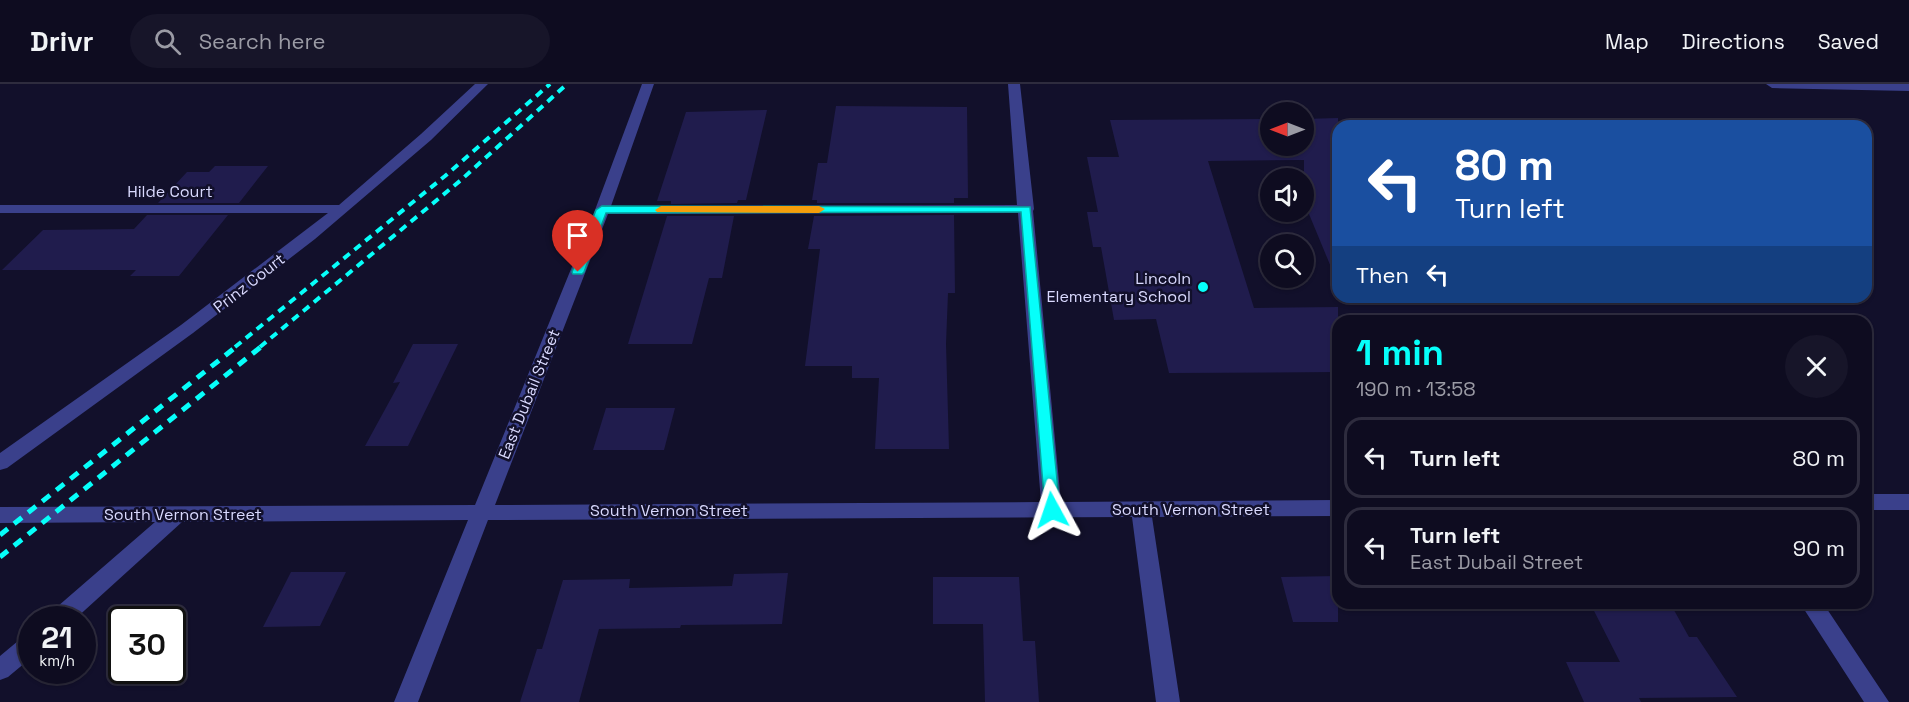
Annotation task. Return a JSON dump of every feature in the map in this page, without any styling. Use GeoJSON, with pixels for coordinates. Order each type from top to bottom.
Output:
{"type":"FeatureCollection","features":[{"type":"Feature","properties":{"kind":"street","name":"Prinz Court"},"geometry":{"type":"LineString","coordinates":[[0,463],[227,300],[341,209],[430,133],[482,84]]}},
{"type":"Feature","properties":{"kind":"street","name":"East Dubail Street"},"geometry":{"type":"LineString","coordinates":[[406,702],[602,210],[648,84]]}},
{"type":"Feature","properties":{"kind":"street"},"geometry":{"type":"LineString","coordinates":[[1014,84],[1052,510]]}},
{"type":"Feature","properties":{"kind":"street"},"geometry":{"type":"LineString","coordinates":[[1772,84],[1909,87]]}},
{"type":"Feature","properties":{"kind":"street","name":"Hilde Court"},"geometry":{"type":"LineString","coordinates":[[0,209],[341,209]]}},
{"type":"Feature","properties":{"kind":"street"},"geometry":{"type":"LineString","coordinates":[[0,223],[24,209]]}},
{"type":"Feature","properties":{"kind":"street"},"geometry":{"type":"LineString","coordinates":[[602,210],[1026,209]]}},
{"type":"Feature","properties":{"kind":"street"},"geometry":{"type":"LineString","coordinates":[[1872,502],[1909,502]]}},
{"type":"Feature","properties":{"kind":"street","name":"South Vernon Street"},"geometry":{"type":"LineString","coordinates":[[0,514],[1332,508]]}},
{"type":"Feature","properties":{"kind":"street"},"geometry":{"type":"LineString","coordinates":[[1141,510],[1168,702]]}},
{"type":"Feature","properties":{"kind":"street"},"geometry":{"type":"LineString","coordinates":[[74,606],[178,514]]}},
{"type":"Feature","properties":{"kind":"street"},"geometry":{"type":"LineString","coordinates":[[1815,609],[1877,702]]}},
{"type":"Feature","properties":{"kind":"street"},"geometry":{"type":"LineString","coordinates":[[0,670],[18,654]]}},
{"type":"Feature","properties":{"kind":"building"},"geometry":{"type":"Polygon","coordinates":[[[836,106],[967,107],[968,198],[954,198],[954,203],[817,203],[817,200],[812,200],[818,163],[827,163],[836,106]]]}},
{"type":"Feature","properties":{"kind":"building"},"geometry":{"type":"Polygon","coordinates":[[[767,110],[746,200],[738,200],[737,203],[671,204],[671,201],[657,201],[686,112],[767,110]]]}},
{"type":"Feature","properties":{"kind":"building"},"geometry":{"type":"Polygon","coordinates":[[[1338,118],[1338,120],[1332,120],[1332,270],[1312,222],[1314,168],[1304,168],[1304,160],[1208,161],[1254,308],[1338,307],[1338,315],[1332,315],[1332,372],[1169,373],[1156,319],[1114,320],[1101,247],[1093,247],[1087,212],[1098,212],[1087,157],[1119,157],[1110,120],[1260,119],[1260,156],[1314,156],[1314,119],[1338,118]]]}},
{"type":"Feature","properties":{"kind":"building"},"geometry":{"type":"Polygon","coordinates":[[[215,166],[268,166],[239,203],[158,203],[187,172],[209,172],[215,166]]]}},
{"type":"Feature","properties":{"kind":"building"},"geometry":{"type":"Polygon","coordinates":[[[147,215],[228,215],[179,276],[130,276],[136,270],[2,270],[43,230],[134,229],[147,215]]]}},
{"type":"Feature","properties":{"kind":"building"},"geometry":{"type":"Polygon","coordinates":[[[954,215],[955,293],[948,293],[946,344],[949,449],[875,449],[879,378],[852,378],[852,366],[805,366],[820,249],[808,249],[814,216],[954,215]]]}},
{"type":"Feature","properties":{"kind":"building"},"geometry":{"type":"Polygon","coordinates":[[[667,216],[734,216],[722,278],[709,278],[692,344],[628,344],[667,216]]]}},
{"type":"Feature","properties":{"kind":"building"},"geometry":{"type":"Polygon","coordinates":[[[413,344],[458,344],[408,446],[365,446],[400,382],[393,383],[413,344]]]}},
{"type":"Feature","properties":{"kind":"building"},"geometry":{"type":"Polygon","coordinates":[[[606,408],[675,408],[664,450],[593,450],[606,408]]]}},
{"type":"Feature","properties":{"kind":"building"},"geometry":{"type":"Polygon","coordinates":[[[291,572],[346,572],[320,626],[263,627],[291,572]]]}},
{"type":"Feature","properties":{"kind":"building"},"geometry":{"type":"Polygon","coordinates":[[[788,573],[782,624],[599,629],[579,702],[520,702],[537,649],[542,649],[563,580],[630,579],[629,588],[732,586],[734,574],[788,573]]]}},
{"type":"Feature","properties":{"kind":"building"},"geometry":{"type":"Polygon","coordinates":[[[1332,576],[1332,609],[1338,609],[1338,622],[1293,622],[1281,577],[1332,576]]]}},
{"type":"Feature","properties":{"kind":"building"},"geometry":{"type":"Polygon","coordinates":[[[933,577],[1019,577],[1023,641],[1035,641],[1039,702],[985,702],[983,624],[933,624],[933,577]]]}},
{"type":"Feature","properties":{"kind":"building"},"geometry":{"type":"Polygon","coordinates":[[[1593,609],[1673,609],[1689,637],[1697,637],[1737,697],[1639,698],[1641,702],[1584,702],[1566,662],[1620,662],[1593,609]]]}},
{"type":"Feature","properties":{"kind":"railway"},"geometry":{"type":"LineString","coordinates":[[235,347],[445,176],[550,84]]}},
{"type":"Feature","properties":{"kind":"railway"},"geometry":{"type":"LineString","coordinates":[[260,347],[461,180],[567,84]]}},
{"type":"Feature","properties":{"kind":"railway"},"geometry":{"type":"LineString","coordinates":[[0,535],[237,346]]}},
{"type":"Feature","properties":{"kind":"railway"},"geometry":{"type":"LineString","coordinates":[[0,557],[262,346]]}},
{"type":"Feature","properties":{"kind":"slow traffic"},"geometry":{"type":"LineString","coordinates":[[661,210],[819,209]]}},
{"type":"Feature","properties":{"kind":"place","name":"Lincoln Elementary School"},"geometry":{"type":"Point","coordinates":[1203,287]}},
{"type":"Feature","properties":{"kind":"route"},"geometry":{"type":"LineString","coordinates":[[578,272],[602,210],[1026,209],[1052,510]]}}]}
